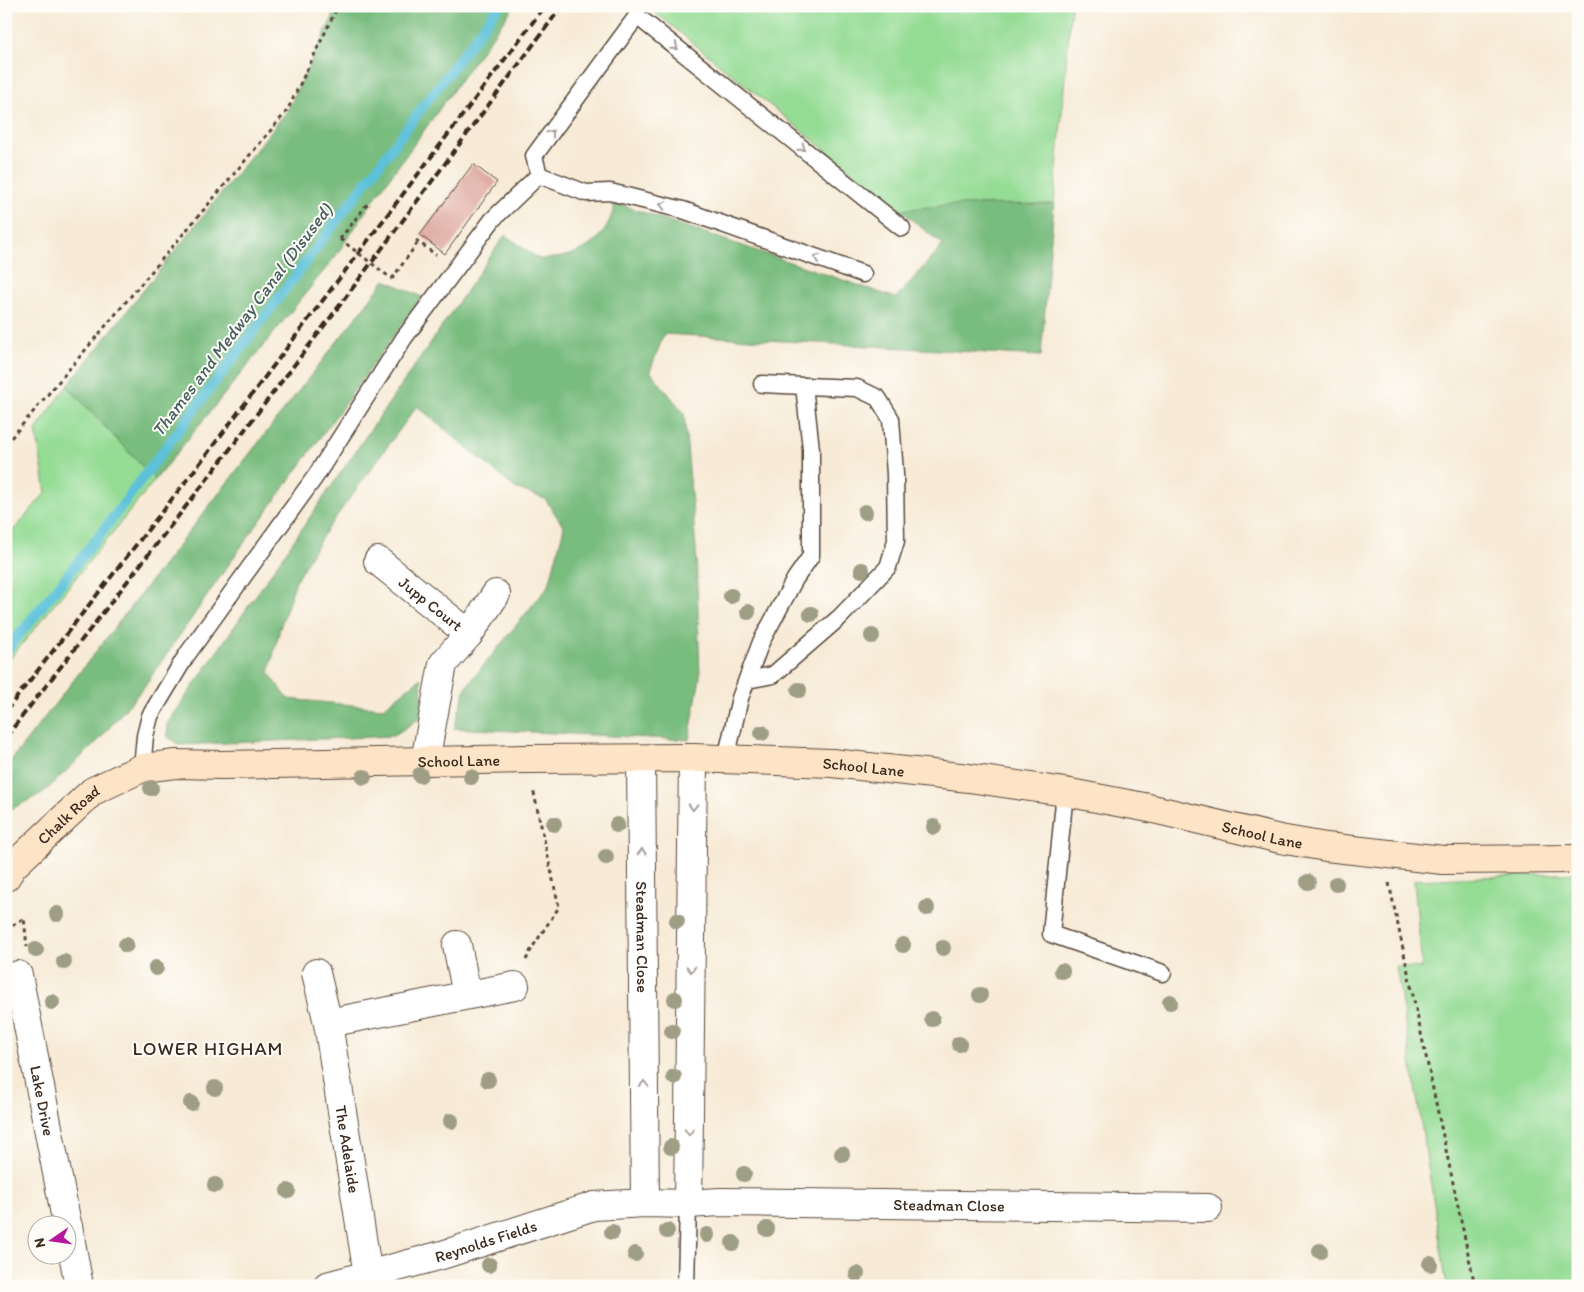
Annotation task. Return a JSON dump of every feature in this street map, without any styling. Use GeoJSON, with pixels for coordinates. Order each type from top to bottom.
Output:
{"type":"FeatureCollection","features":[{"type":"Feature","properties":{"kind":"street","name":"Jupp Court"},"geometry":{"type":"LineString","coordinates":[[378,561],[469,634],[443,664],[425,761]]}},
{"type":"Feature","properties":{"kind":"street"},"geometry":{"type":"LineString","coordinates":[[469,634],[496,594]]}},
{"type":"Feature","properties":{"kind":"street","name":"School Lane"},"geometry":{"type":"LineString","coordinates":[[142,768],[176,764],[216,765],[526,759],[641,760],[693,758],[832,763],[969,778],[1065,792],[1149,808],[1300,842],[1383,853],[1443,860],[1578,858]]}},
{"type":"Feature","properties":{"kind":"street"},"geometry":{"type":"LineString","coordinates":[[688,1204],[693,758]]}},
{"type":"Feature","properties":{"kind":"street","name":"Steadman Close"},"geometry":{"type":"LineString","coordinates":[[641,760],[645,1203]]}},
{"type":"Feature","properties":{"kind":"street","name":"Chalk Road"},"geometry":{"type":"LineString","coordinates":[[8,868],[93,791],[142,768]]}},
{"type":"Feature","properties":{"kind":"street"},"geometry":{"type":"LineString","coordinates":[[457,945],[468,995]]}},
{"type":"Feature","properties":{"kind":"street","name":"The Adelaide"},"geometry":{"type":"LineString","coordinates":[[316,973],[328,1023],[368,1275]]}},
{"type":"Feature","properties":{"kind":"street","name":"Lake Drive"},"geometry":{"type":"LineString","coordinates":[[18,975],[65,1214]]}},
{"type":"Feature","properties":{"kind":"street"},"geometry":{"type":"LineString","coordinates":[[328,1023],[515,986]]}},
{"type":"Feature","properties":{"kind":"street","name":"Steadman Close"},"geometry":{"type":"LineString","coordinates":[[688,1204],[730,1202],[1208,1208]]}},
{"type":"Feature","properties":{"kind":"street","name":"Reynolds Fields"},"geometry":{"type":"LineString","coordinates":[[327,1286],[442,1256],[594,1206],[645,1203],[688,1204]]}},
{"type":"Feature","properties":{"kind":"street","name":"Lake Drive"},"geometry":{"type":"LineString","coordinates":[[75,1264],[80,1286]]}},
{"type":"Feature","properties":{"kind":"lane"},"geometry":{"type":"LineString","coordinates":[[539,175],[534,156],[637,16],[852,186],[902,228]]}},
{"type":"Feature","properties":{"kind":"lane"},"geometry":{"type":"LineString","coordinates":[[539,175],[586,193],[610,192],[683,210],[863,274]]}},
{"type":"Feature","properties":{"kind":"lane"},"geometry":{"type":"LineString","coordinates":[[142,768],[145,736],[150,716],[186,656],[314,477],[404,338],[493,219],[539,175]]}},
{"type":"Feature","properties":{"kind":"lane"},"geometry":{"type":"LineString","coordinates":[[747,680],[773,675],[840,617],[888,567],[896,541],[895,474],[891,419],[878,398],[857,388],[845,386],[762,384]]}},
{"type":"Feature","properties":{"kind":"lane"},"geometry":{"type":"LineString","coordinates":[[726,759],[740,698],[761,642],[795,579],[811,556],[811,449],[804,386]]}},
{"type":"Feature","properties":{"kind":"lane"},"geometry":{"type":"LineString","coordinates":[[1065,792],[1051,934],[1163,972]]}},
{"type":"Feature","properties":{"kind":"lane"},"geometry":{"type":"LineString","coordinates":[[686,1286],[688,1204]]}},
{"type":"Feature","properties":{"kind":"path"},"geometry":{"type":"LineString","coordinates":[[6,444],[288,111],[338,6]]}},
{"type":"Feature","properties":{"kind":"path"},"geometry":{"type":"LineString","coordinates":[[369,204],[340,239],[392,279],[418,242]]}},
{"type":"Feature","properties":{"kind":"path"},"geometry":{"type":"LineString","coordinates":[[515,986],[532,948],[560,907],[526,759]]}},
{"type":"Feature","properties":{"kind":"path"},"geometry":{"type":"LineString","coordinates":[[1383,853],[1475,1286]]}},
{"type":"Feature","properties":{"kind":"path"},"geometry":{"type":"LineString","coordinates":[[6,930],[24,918],[28,952],[18,975]]}},
{"type":"Feature","properties":{"kind":"green space"},"geometry":{"type":"Polygon","coordinates":[[[338,6],[514,6],[370,205],[335,257],[155,480],[67,386],[287,111],[338,6]]]}},
{"type":"Feature","properties":{"kind":"green space"},"geometry":{"type":"Polygon","coordinates":[[[647,6],[1071,6],[1054,204],[900,210],[647,6]]]}},
{"type":"Feature","properties":{"kind":"green space"},"geometry":{"type":"Polygon","coordinates":[[[616,203],[896,298],[943,245],[900,210],[948,205],[1054,204],[1041,356],[664,334],[650,371],[684,413],[696,548],[700,677],[689,740],[454,728],[466,687],[549,585],[564,527],[545,499],[515,488],[417,406],[325,532],[297,578],[280,628],[269,673],[288,699],[383,708],[421,678],[423,716],[393,736],[179,745],[168,737],[167,724],[505,235],[539,259],[567,256],[589,246],[597,238],[605,229],[616,203]]]}},
{"type":"Feature","properties":{"kind":"green space"},"geometry":{"type":"Polygon","coordinates":[[[385,280],[422,297],[236,554],[144,687],[99,740],[44,792],[6,812],[6,767],[385,280]]]}},
{"type":"Feature","properties":{"kind":"green space"},"geometry":{"type":"Polygon","coordinates":[[[67,386],[155,480],[6,664],[6,539],[46,492],[36,430],[67,386]]]}},
{"type":"Feature","properties":{"kind":"green space"},"geometry":{"type":"Polygon","coordinates":[[[1578,873],[1578,1286],[1447,1286],[1396,966],[1422,968],[1414,880],[1578,873]]]}},
{"type":"Feature","properties":{"kind":"building"},"geometry":{"type":"Polygon","coordinates":[[[473,164],[497,182],[445,254],[420,235],[473,164]]]}},
{"type":"Feature","properties":{"kind":"waterway","name":"Thames and Medway Canal (Disused)"},"geometry":{"type":"LineString","coordinates":[[6,651],[99,536],[499,6]]}},
{"type":"Feature","properties":{"kind":"railway"},"geometry":{"type":"LineString","coordinates":[[6,711],[197,467],[545,6]]}},
{"type":"Feature","properties":{"kind":"railway"},"geometry":{"type":"LineString","coordinates":[[6,737],[343,301],[562,6]]}},
{"type":"Feature","properties":{"kind":"district","name":"LOWER HIGHAM"},"geometry":{"type":"Point","coordinates":[208,1048]}}]}
